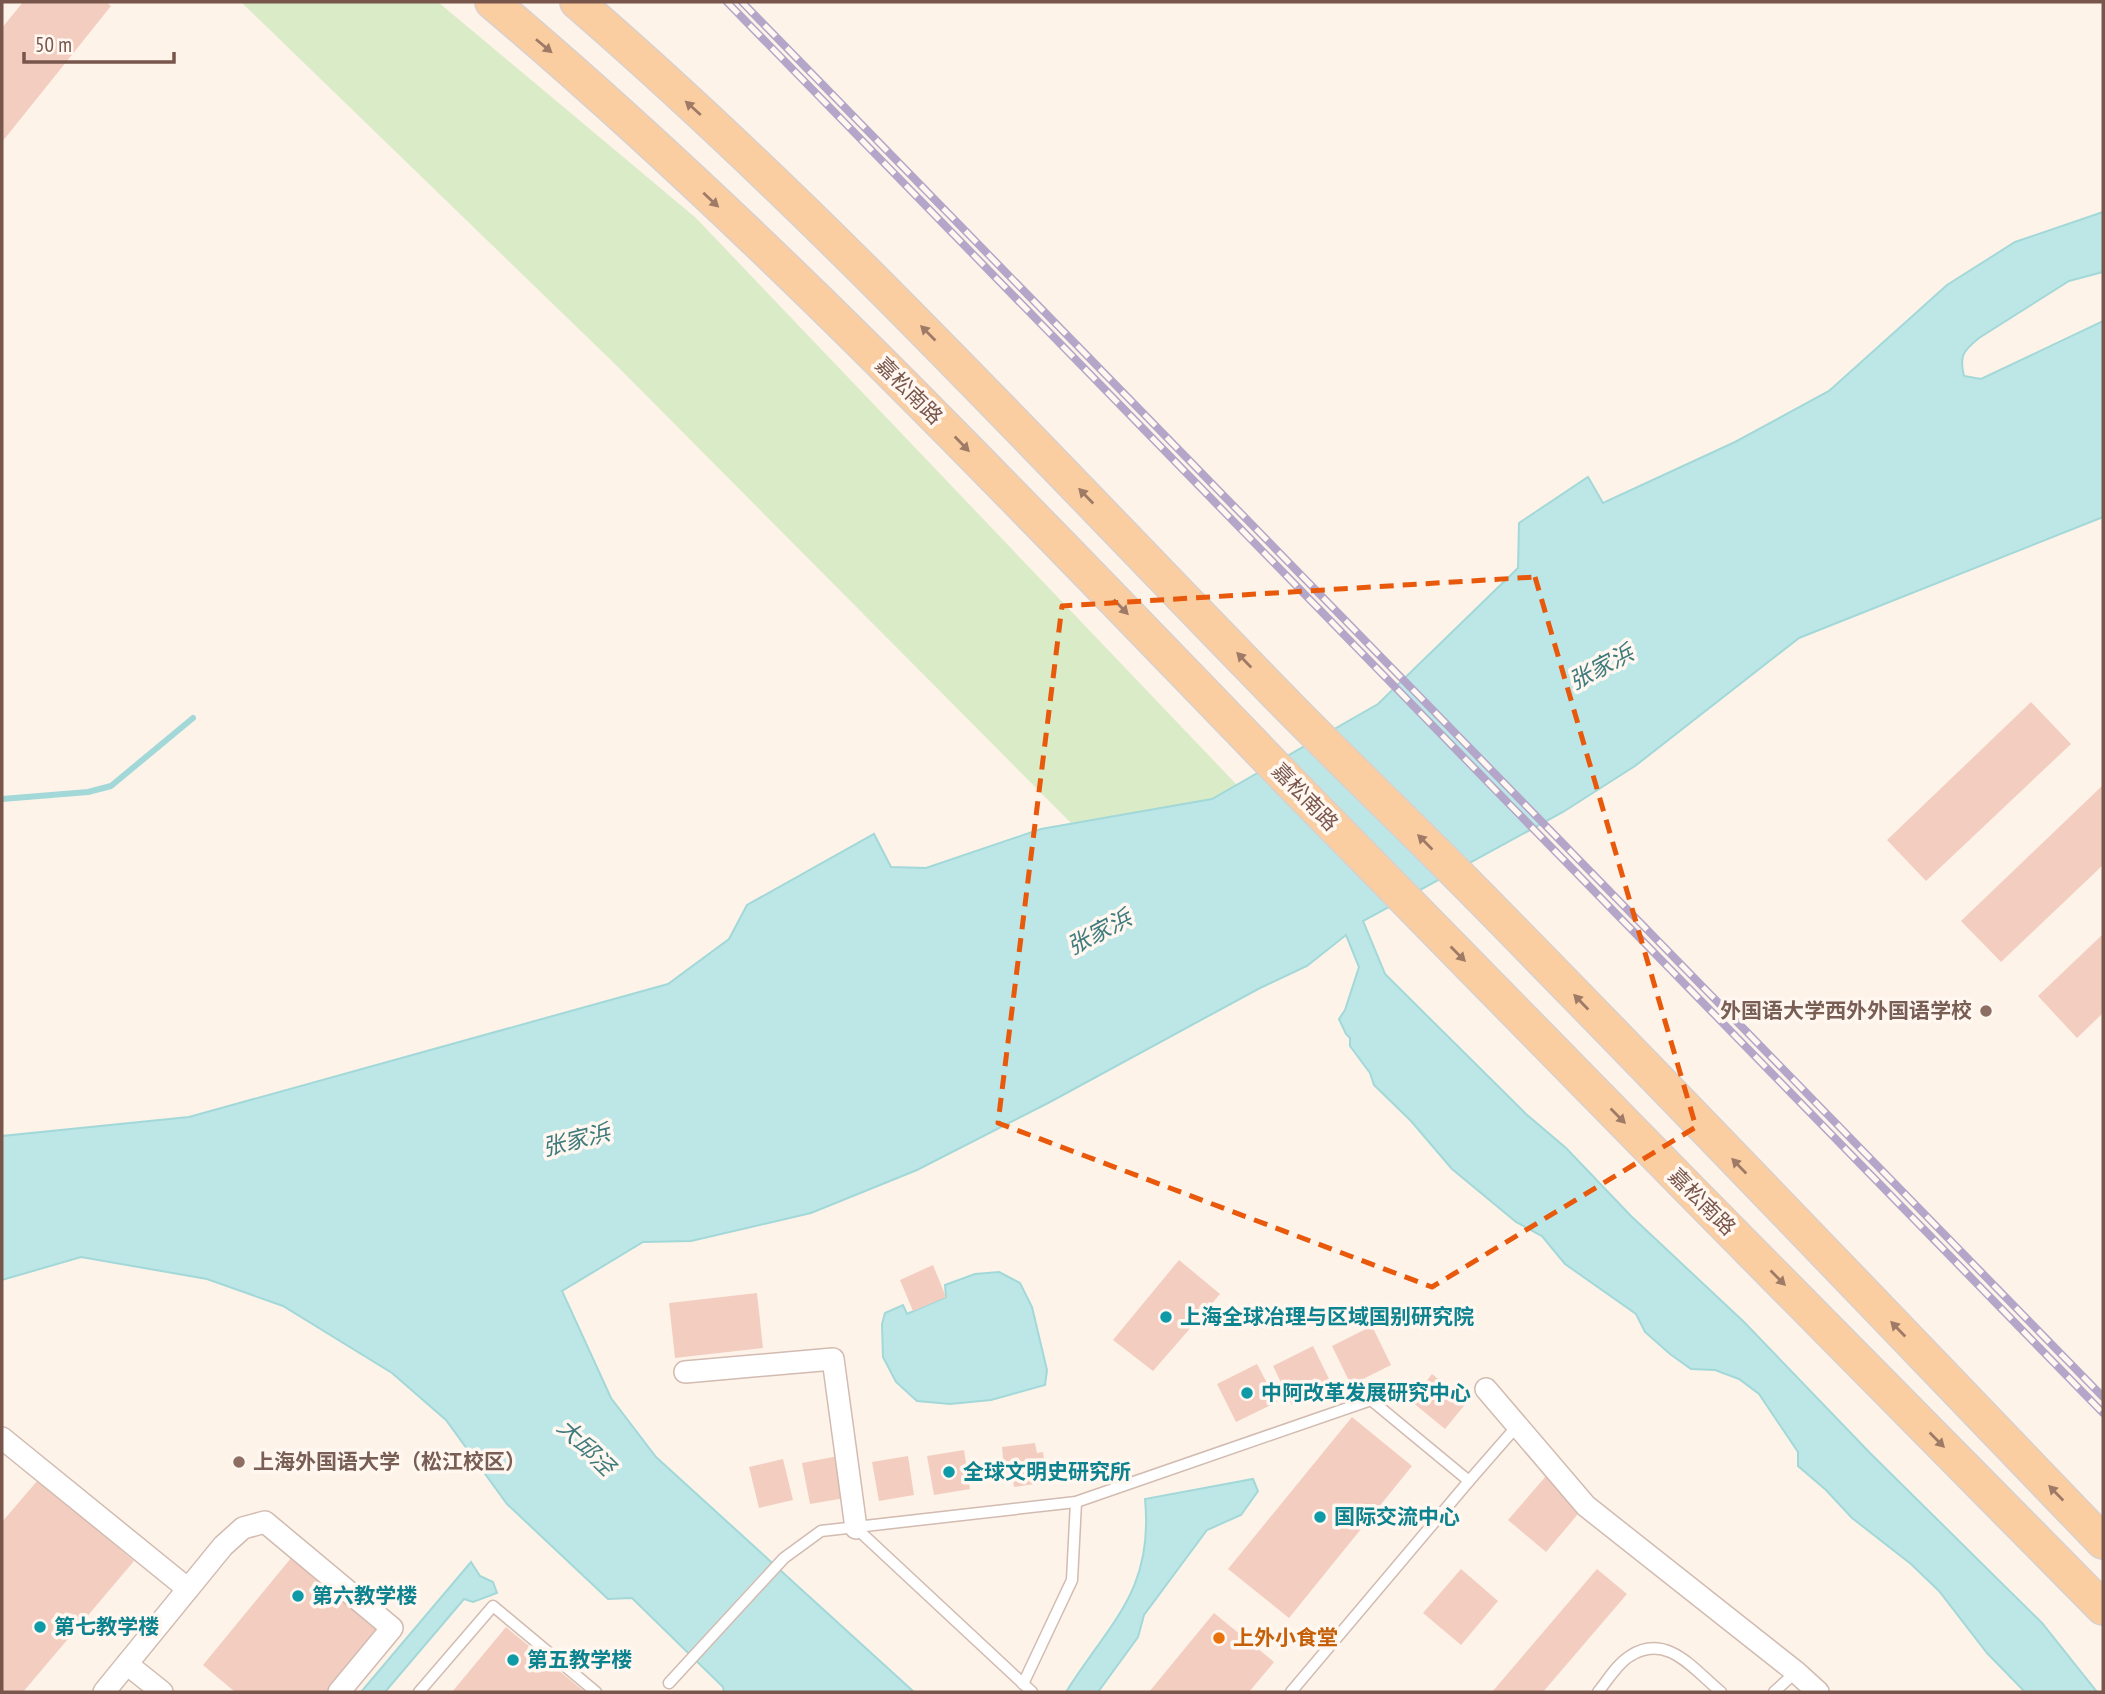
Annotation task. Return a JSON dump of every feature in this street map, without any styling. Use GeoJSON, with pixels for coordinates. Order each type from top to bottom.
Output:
{"type":"FeatureCollection","features":[{"type":"Feature","properties":{"kind":"main road","name":"嘉松南路"},"geometry":{"type":"LineString","coordinates":[[492,2],[584,82],[816,299],[945,426],[1410,905],[2103,1608]]}},
{"type":"Feature","properties":{"kind":"main road"},"geometry":{"type":"LineString","coordinates":[[577,2],[723,135],[854,260],[982,388],[1291,710],[1473,890],[2103,1542]]}},
{"type":"Feature","properties":{"kind":"street"},"geometry":{"type":"LineString","coordinates":[[684,1372],[833,1359],[856,1528]]}},
{"type":"Feature","properties":{"kind":"street"},"geometry":{"type":"LineString","coordinates":[[1486,1389],[1586,1506],[1818,1692]]}},
{"type":"Feature","properties":{"kind":"street"},"geometry":{"type":"LineString","coordinates":[[2,1437],[188,1589]]}},
{"type":"Feature","properties":{"kind":"street"},"geometry":{"type":"LineString","coordinates":[[104,1692],[223,1546],[243,1528],[265,1522],[392,1628],[339,1692]]}},
{"type":"Feature","properties":{"kind":"street"},"geometry":{"type":"LineString","coordinates":[[127,1664],[162,1692]]}},
{"type":"Feature","properties":{"kind":"lane"},"geometry":{"type":"LineString","coordinates":[[669,1683],[784,1558],[821,1531],[1076,1502],[1371,1399],[1469,1481]]}},
{"type":"Feature","properties":{"kind":"lane"},"geometry":{"type":"LineString","coordinates":[[1291,1692],[1517,1426]]}},
{"type":"Feature","properties":{"kind":"lane"},"geometry":{"type":"LineString","coordinates":[[856,1528],[1027,1688],[1072,1580],[1076,1502]]}},
{"type":"Feature","properties":{"kind":"lane"},"geometry":{"type":"LineString","coordinates":[[419,1692],[493,1606],[596,1692]]}},
{"type":"Feature","properties":{"kind":"lane"},"geometry":{"type":"LineString","coordinates":[[1598,1692],[1629,1656],[1650,1646],[1671,1650],[1721,1692]]}},
{"type":"Feature","properties":{"kind":"lane"},"geometry":{"type":"LineString","coordinates":[[1774,1692],[1796,1672]]}},
{"type":"Feature","properties":{"kind":"highlighted area"},"geometry":{"type":"Polygon","coordinates":[[[1535,577],[1696,1127],[1432,1287],[998,1123],[1062,606],[1535,577]]]}},
{"type":"Feature","properties":{"kind":"green space"},"geometry":{"type":"Polygon","coordinates":[[[241,2],[438,2],[696,218],[1237,785],[1212,799],[1071,823],[617,366],[241,2]]]}},
{"type":"Feature","properties":{"kind":"water"},"geometry":{"type":"Polygon","coordinates":[[[2103,212],[2103,272],[2069,281],[1979,338],[1966,350],[1962,363],[1964,376],[1981,379],[2103,321],[2103,517],[1799,638],[1635,766],[1563,812],[1363,921],[1385,974],[1526,1114],[1566,1148],[1631,1216],[1744,1322],[1870,1453],[2042,1623],[2097,1692],[2025,1692],[1987,1653],[1939,1591],[1911,1564],[1852,1518],[1826,1490],[1798,1466],[1798,1452],[1759,1394],[1739,1379],[1715,1370],[1691,1369],[1670,1354],[1645,1332],[1636,1314],[1565,1264],[1542,1236],[1516,1222],[1452,1169],[1411,1121],[1374,1085],[1370,1073],[1350,1046],[1350,1038],[1339,1019],[1345,1010],[1359,967],[1346,935],[1307,966],[1260,988],[1050,1102],[917,1170],[811,1213],[691,1241],[643,1242],[562,1291],[611,1398],[656,1457],[914,1692],[724,1692],[723,1687],[632,1598],[608,1599],[507,1504],[446,1420],[392,1373],[283,1306],[207,1279],[81,1257],[2,1280],[2,1136],[189,1117],[668,984],[729,939],[747,905],[874,834],[891,867],[926,868],[1041,829],[1212,799],[1378,704],[1518,568],[1519,523],[1588,477],[1603,503],[1735,442],[1829,391],[1947,285],[2015,242],[2103,212]]]}},
{"type":"Feature","properties":{"kind":"water"},"geometry":{"type":"Polygon","coordinates":[[[999,1272],[1020,1283],[1032,1307],[1047,1370],[1045,1385],[991,1400],[950,1404],[917,1401],[896,1382],[883,1357],[882,1324],[885,1313],[903,1305],[907,1314],[946,1297],[945,1285],[975,1274],[999,1272]]]}},
{"type":"Feature","properties":{"kind":"water"},"geometry":{"type":"Polygon","coordinates":[[[1253,1479],[1258,1491],[1241,1515],[1207,1530],[1144,1615],[1138,1637],[1098,1692],[1066,1692],[1113,1624],[1136,1582],[1143,1558],[1146,1531],[1145,1499],[1253,1479]]]}},
{"type":"Feature","properties":{"kind":"water"},"geometry":{"type":"Polygon","coordinates":[[[471,1562],[480,1576],[493,1582],[497,1593],[473,1602],[464,1599],[385,1692],[361,1692],[471,1562]]]}},
{"type":"Feature","properties":{"kind":"building"},"geometry":{"type":"Polygon","coordinates":[[[23,2],[106,2],[111,6],[2,142],[2,28],[23,2]]]}},
{"type":"Feature","properties":{"kind":"building"},"geometry":{"type":"Polygon","coordinates":[[[2031,702],[2071,744],[1926,881],[1887,840],[2031,702]]]}},
{"type":"Feature","properties":{"kind":"building"},"geometry":{"type":"Polygon","coordinates":[[[2103,785],[2103,865],[2001,962],[1961,921],[2103,785]]]}},
{"type":"Feature","properties":{"kind":"building"},"geometry":{"type":"Polygon","coordinates":[[[2103,934],[2103,1013],[2077,1038],[2038,996],[2103,934]]]}},
{"type":"Feature","properties":{"kind":"building","name":"上海全球冶理与区域国别研究院"},"geometry":{"type":"Polygon","coordinates":[[[1179,1260],[1220,1294],[1153,1371],[1113,1340],[1179,1260]]]}},
{"type":"Feature","properties":{"kind":"building"},"geometry":{"type":"Polygon","coordinates":[[[933,1265],[946,1297],[913,1311],[900,1280],[933,1265]]]}},
{"type":"Feature","properties":{"kind":"building"},"geometry":{"type":"Polygon","coordinates":[[[757,1293],[763,1348],[675,1358],[669,1303],[757,1293]]]}},
{"type":"Feature","properties":{"kind":"building"},"geometry":{"type":"Polygon","coordinates":[[[1372,1326],[1391,1365],[1351,1385],[1332,1346],[1372,1326]]]}},
{"type":"Feature","properties":{"kind":"building"},"geometry":{"type":"Polygon","coordinates":[[[1313,1346],[1332,1385],[1292,1405],[1273,1366],[1313,1346]]]}},
{"type":"Feature","properties":{"kind":"building","name":"中阿改革发展研究中心"},"geometry":{"type":"Polygon","coordinates":[[[1257,1364],[1277,1402],[1236,1422],[1217,1384],[1257,1364]]]}},
{"type":"Feature","properties":{"kind":"building"},"geometry":{"type":"Polygon","coordinates":[[[1432,1374],[1467,1402],[1445,1429],[1411,1401],[1432,1374]]]}},
{"type":"Feature","properties":{"kind":"building","name":"国际交流中心"},"geometry":{"type":"Polygon","coordinates":[[[1352,1417],[1412,1466],[1289,1618],[1228,1569],[1352,1417]]]}},
{"type":"Feature","properties":{"kind":"building"},"geometry":{"type":"Polygon","coordinates":[[[1035,1443],[1037,1453],[1043,1452],[1045,1466],[1039,1466],[1042,1483],[1014,1487],[1012,1471],[998,1473],[996,1459],[1003,1458],[1002,1447],[1035,1443]]]}},
{"type":"Feature","properties":{"kind":"building","name":"全球文明史研究所"},"geometry":{"type":"Polygon","coordinates":[[[964,1450],[970,1489],[934,1495],[927,1456],[964,1450]]]}},
{"type":"Feature","properties":{"kind":"building"},"geometry":{"type":"Polygon","coordinates":[[[838,1456],[845,1498],[810,1504],[802,1463],[838,1456]]]}},
{"type":"Feature","properties":{"kind":"building"},"geometry":{"type":"Polygon","coordinates":[[[908,1456],[914,1495],[879,1501],[872,1462],[908,1456]]]}},
{"type":"Feature","properties":{"kind":"building"},"geometry":{"type":"Polygon","coordinates":[[[783,1459],[793,1500],[759,1508],[749,1467],[783,1459]]]}},
{"type":"Feature","properties":{"kind":"building"},"geometry":{"type":"Polygon","coordinates":[[[1546,1476],[1583,1508],[1546,1552],[1508,1520],[1546,1476]]]}},
{"type":"Feature","properties":{"kind":"building","name":"第七教学楼"},"geometry":{"type":"Polygon","coordinates":[[[38,1480],[134,1561],[23,1692],[2,1692],[2,1522],[38,1480]]]}},
{"type":"Feature","properties":{"kind":"building","name":"第六教学楼"},"geometry":{"type":"Polygon","coordinates":[[[291,1558],[382,1634],[334,1692],[235,1692],[203,1665],[291,1558]]]}},
{"type":"Feature","properties":{"kind":"building"},"geometry":{"type":"Polygon","coordinates":[[[1461,1569],[1498,1601],[1461,1645],[1423,1613],[1461,1569]]]}},
{"type":"Feature","properties":{"kind":"building"},"geometry":{"type":"Polygon","coordinates":[[[1597,1569],[1627,1594],[1543,1692],[1492,1692],[1597,1569]]]}},
{"type":"Feature","properties":{"kind":"building","name":"上外小食堂"},"geometry":{"type":"Polygon","coordinates":[[[1214,1613],[1274,1662],[1249,1692],[1149,1692],[1214,1613]]]}},
{"type":"Feature","properties":{"kind":"building","name":"第五教学楼"},"geometry":{"type":"Polygon","coordinates":[[[506,1627],[585,1692],[452,1692],[506,1627]]]}},
{"type":"Feature","properties":{"kind":"waterway"},"geometry":{"type":"LineString","coordinates":[[2,799],[88,792],[111,786],[193,718]]}},
{"type":"Feature","properties":{"kind":"railway"},"geometry":{"type":"LineString","coordinates":[[727,2],[2103,1413]]}},
{"type":"Feature","properties":{"kind":"railway"},"geometry":{"type":"LineString","coordinates":[[742,2],[2103,1397]]}},
{"type":"Feature","properties":{"kind":"place","name":"外国语大学西外外国语学校"},"geometry":{"type":"Point","coordinates":[1986,1011]}},
{"type":"Feature","properties":{"kind":"place","name":"上海全球冶理与区域国别研究院"},"geometry":{"type":"Point","coordinates":[1166,1317]}},
{"type":"Feature","properties":{"kind":"place","name":"中阿改革发展研究中心"},"geometry":{"type":"Point","coordinates":[1247,1393]}},
{"type":"Feature","properties":{"kind":"place","name":"上海外国语大学（松江校区）"},"geometry":{"type":"Point","coordinates":[239,1462]}},
{"type":"Feature","properties":{"kind":"place","name":"全球文明史研究所"},"geometry":{"type":"Point","coordinates":[949,1472]}},
{"type":"Feature","properties":{"kind":"place","name":"国际交流中心"},"geometry":{"type":"Point","coordinates":[1320,1517]}},
{"type":"Feature","properties":{"kind":"place","name":"第六教学楼"},"geometry":{"type":"Point","coordinates":[298,1596]}},
{"type":"Feature","properties":{"kind":"place","name":"第七教学楼"},"geometry":{"type":"Point","coordinates":[40,1627]}},
{"type":"Feature","properties":{"kind":"place","name":"上外小食堂"},"geometry":{"type":"Point","coordinates":[1219,1638]}},
{"type":"Feature","properties":{"kind":"place","name":"第五教学楼"},"geometry":{"type":"Point","coordinates":[513,1660]}},
{"type":"Feature","properties":{"kind":"water label","name":"张家浜"},"geometry":{"type":"Point","coordinates":[1601,667]}},
{"type":"Feature","properties":{"kind":"water label","name":"张家浜"},"geometry":{"type":"Point","coordinates":[1099,932]}},
{"type":"Feature","properties":{"kind":"water label","name":"张家浜"},"geometry":{"type":"Point","coordinates":[576,1140]}},
{"type":"Feature","properties":{"kind":"water label","name":"大邱泾"},"geometry":{"type":"Point","coordinates":[586,1447]}}]}
